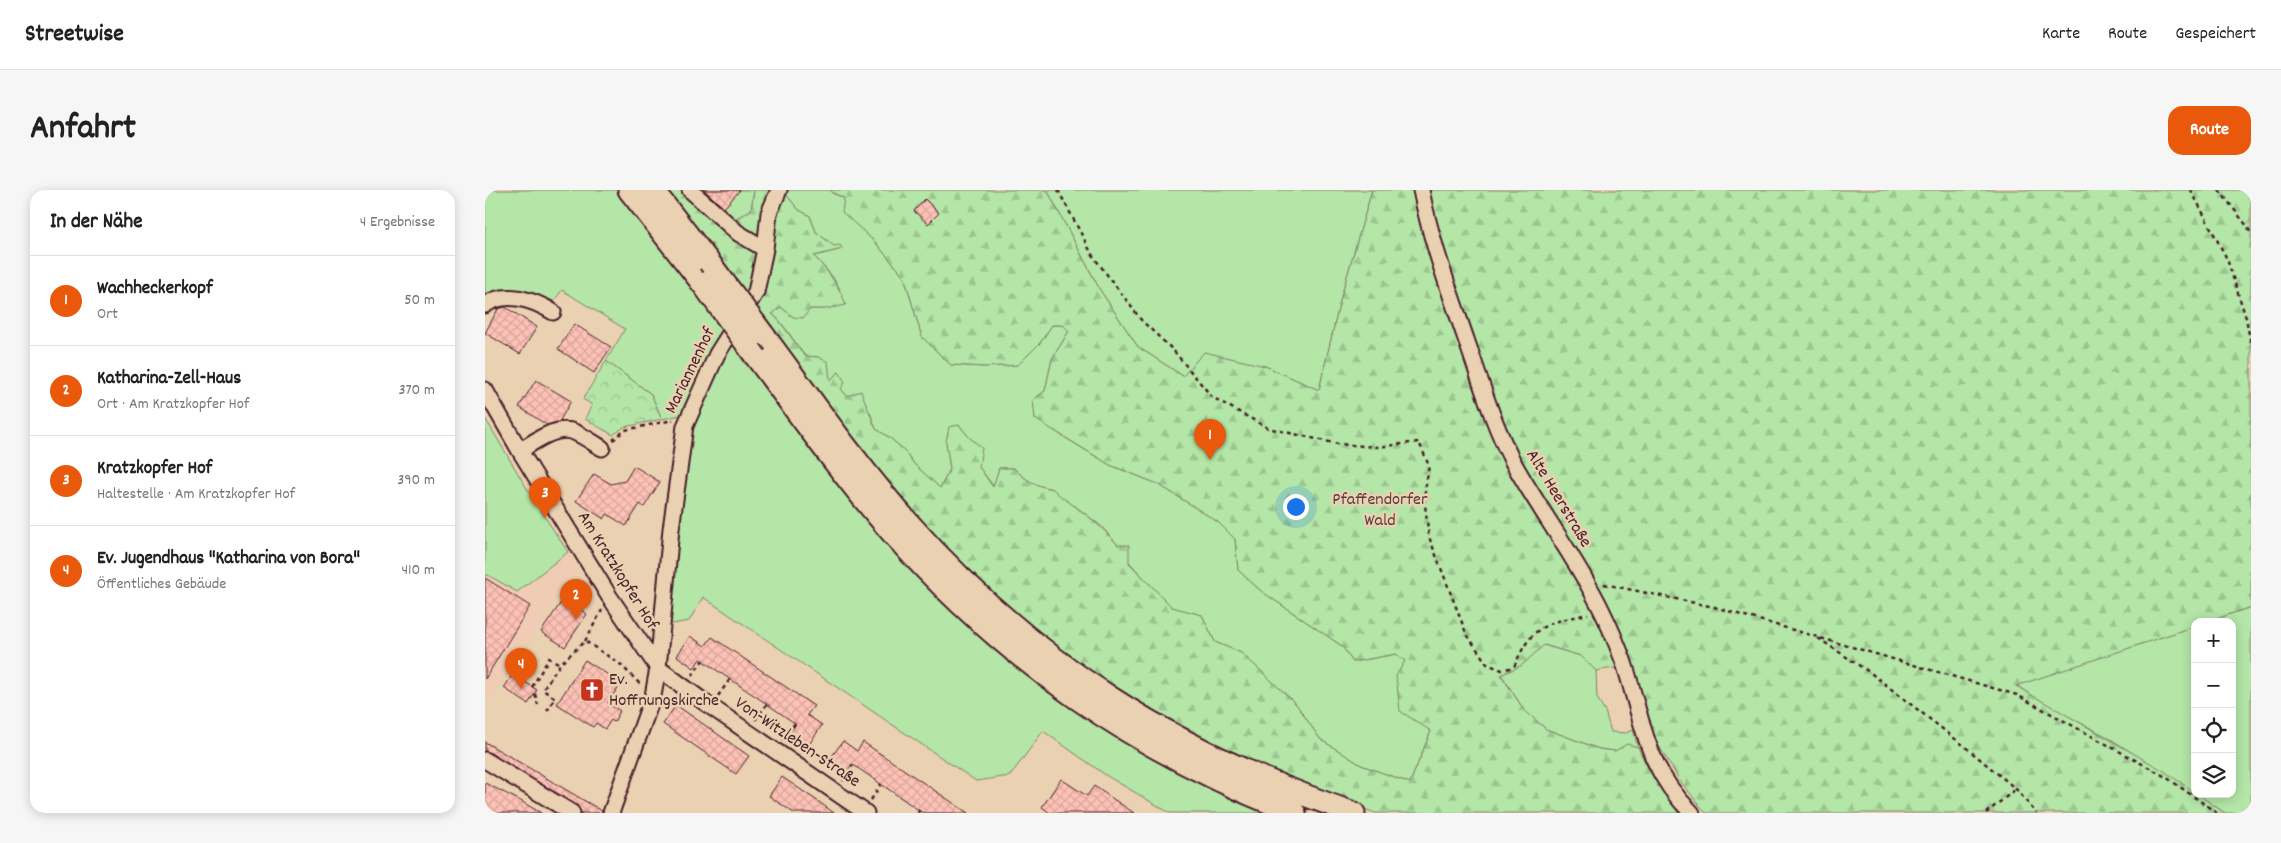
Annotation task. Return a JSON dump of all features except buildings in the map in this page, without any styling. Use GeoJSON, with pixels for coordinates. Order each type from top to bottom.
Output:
{"type":"FeatureCollection","features":[{"type":"Feature","properties":{"kind":"highway"},"geometry":{"type":"LineString","coordinates":[[629,190],[702,282],[849,481],[893,533],[964,608],[1007,646],[1113,724],[1202,774],[1295,813]]}},
{"type":"Feature","properties":{"kind":"highway"},"geometry":{"type":"LineString","coordinates":[[653,190],[863,469],[907,521],[978,594],[1020,632],[1079,677],[1169,734],[1261,779],[1354,813]]}},
{"type":"Feature","properties":{"kind":"street"},"geometry":{"type":"LineString","coordinates":[[690,190],[738,233],[765,249]]}},
{"type":"Feature","properties":{"kind":"street","name":"Mariannenhof"},"geometry":{"type":"LineString","coordinates":[[611,813],[653,696],[658,668],[671,529],[683,436],[688,417],[717,354],[756,292],[765,249],[769,213],[779,190]]}},
{"type":"Feature","properties":{"kind":"street","name":"Alte Heerstraße"},"geometry":{"type":"LineString","coordinates":[[1421,190],[1425,215],[1440,264],[1503,440],[1527,486],[1587,582],[1602,611],[1623,660],[1647,746],[1667,784],[1692,813]]}},
{"type":"Feature","properties":{"kind":"street"},"geometry":{"type":"LineString","coordinates":[[485,305],[496,300],[525,299],[553,312]]}},
{"type":"Feature","properties":{"kind":"street","name":"Am Kratzkopfer Hof"},"geometry":{"type":"LineString","coordinates":[[485,390],[609,596],[658,668]]}},
{"type":"Feature","properties":{"kind":"street"},"geometry":{"type":"LineString","coordinates":[[520,451],[546,435],[562,431],[573,431],[602,448]]}},
{"type":"Feature","properties":{"kind":"street","name":"Von-Witzleben-Straße"},"geometry":{"type":"LineString","coordinates":[[658,668],[707,704],[867,808]]}},
{"type":"Feature","properties":{"kind":"street"},"geometry":{"type":"LineString","coordinates":[[485,760],[572,813]]}},
{"type":"Feature","properties":{"kind":"path"},"geometry":{"type":"LineString","coordinates":[[1058,190],[1093,256],[1142,321],[1173,350],[1212,397],[1269,428],[1338,444],[1377,447],[1419,442],[1429,466],[1424,497],[1429,537],[1466,633],[1487,664],[1502,670],[1514,667],[1523,645],[1539,628],[1602,611]]}},
{"type":"Feature","properties":{"kind":"path"},"geometry":{"type":"LineString","coordinates":[[2191,190],[2227,259],[2246,318],[2251,345]]}},
{"type":"Feature","properties":{"kind":"path"},"geometry":{"type":"LineString","coordinates":[[2219,190],[2251,234]]}},
{"type":"Feature","properties":{"kind":"path"},"geometry":{"type":"LineString","coordinates":[[602,448],[625,430],[688,417]]}},
{"type":"Feature","properties":{"kind":"path"},"geometry":{"type":"LineString","coordinates":[[1587,582],[1615,585],[1714,606],[2017,695],[2166,777],[2217,813]]}},
{"type":"Feature","properties":{"kind":"path"},"geometry":{"type":"LineString","coordinates":[[547,711],[555,698],[543,690],[559,664],[585,642],[599,615]]}},
{"type":"Feature","properties":{"kind":"path"},"geometry":{"type":"LineString","coordinates":[[1814,635],[1872,674],[2016,789],[2036,813]]}},
{"type":"Feature","properties":{"kind":"path"},"geometry":{"type":"LineString","coordinates":[[585,642],[620,664],[643,689]]}},
{"type":"Feature","properties":{"kind":"path"},"geometry":{"type":"LineString","coordinates":[[532,687],[549,658],[559,664]]}},
{"type":"Feature","properties":{"kind":"path"},"geometry":{"type":"LineString","coordinates":[[689,679],[703,660]]}},
{"type":"Feature","properties":{"kind":"path"},"geometry":{"type":"LineString","coordinates":[[717,698],[730,679]]}},
{"type":"Feature","properties":{"kind":"path"},"geometry":{"type":"LineString","coordinates":[[535,694],[538,705]]}},
{"type":"Feature","properties":{"kind":"path"},"geometry":{"type":"LineString","coordinates":[[753,723],[767,704]]}},
{"type":"Feature","properties":{"kind":"path"},"geometry":{"type":"LineString","coordinates":[[781,742],[795,723]]}},
{"type":"Feature","properties":{"kind":"path"},"geometry":{"type":"LineString","coordinates":[[841,784],[853,765]]}},
{"type":"Feature","properties":{"kind":"path"},"geometry":{"type":"LineString","coordinates":[[867,808],[881,784]]}},
{"type":"Feature","properties":{"kind":"path"},"geometry":{"type":"LineString","coordinates":[[1986,813],[2016,789]]}},
{"type":"Feature","properties":{"kind":"shaded area"},"geometry":{"type":"Polygon","coordinates":[[[568,552],[577,568],[491,698],[485,694],[485,576],[488,575],[517,592],[568,552]]]}},
{"type":"Feature","properties":{"kind":"green space"},"geometry":{"type":"Polygon","coordinates":[[[485,190],[619,190],[712,308],[708,312],[724,334],[686,414],[662,419],[651,394],[606,361],[625,329],[562,290],[554,301],[523,293],[485,301],[485,190]]]}},
{"type":"Feature","properties":{"kind":"green space","name":"Pfaffendorfer Wald"},"geometry":{"type":"Polygon","coordinates":[[[657,190],[685,190],[733,220],[751,210],[754,190],[782,190],[799,210],[810,216],[816,232],[834,246],[840,245],[842,249],[814,256],[833,279],[846,305],[825,309],[810,309],[803,318],[793,317],[781,307],[772,314],[805,356],[818,357],[828,362],[830,380],[839,372],[845,382],[841,389],[847,396],[861,391],[876,429],[904,450],[914,464],[940,488],[950,469],[946,442],[949,427],[959,425],[982,448],[979,467],[993,487],[999,468],[1014,468],[1032,482],[1053,489],[1094,521],[1118,545],[1129,545],[1129,563],[1172,607],[1202,615],[1215,642],[1241,653],[1259,669],[1296,704],[1320,739],[1361,765],[1410,783],[1431,731],[1400,711],[1396,676],[1405,661],[1396,654],[1353,662],[1342,646],[1261,591],[1238,570],[1235,539],[1218,522],[1158,484],[1110,465],[1035,419],[1033,400],[1045,391],[1052,359],[1069,331],[1063,325],[1052,325],[1040,343],[1018,365],[985,367],[951,365],[922,337],[904,276],[874,241],[842,212],[844,198],[831,192],[832,190],[1047,190],[1100,290],[1138,347],[1183,376],[1204,352],[1265,366],[1319,390],[1341,297],[1372,190],[1414,190],[1483,408],[1583,587],[1620,667],[1596,671],[1581,656],[1544,645],[1522,665],[1501,675],[1524,710],[1546,729],[1599,749],[1615,751],[1627,744],[1638,747],[1656,782],[1680,813],[1375,813],[1227,756],[1053,653],[905,515],[720,256],[657,190]]]}},
{"type":"Feature","properties":{"kind":"green space"},"geometry":{"type":"Polygon","coordinates":[[[685,190],[754,190],[751,210],[733,220],[685,190]]]}},
{"type":"Feature","properties":{"kind":"green space"},"geometry":{"type":"Polygon","coordinates":[[[782,190],[832,190],[832,193],[844,198],[859,227],[874,241],[904,276],[922,337],[951,365],[985,367],[1018,365],[1040,343],[1052,325],[1063,325],[1069,331],[1052,359],[1045,391],[1033,400],[1059,434],[1110,465],[1158,484],[1218,522],[1235,539],[1238,570],[1261,591],[1342,646],[1353,662],[1396,654],[1405,661],[1431,731],[1410,783],[1361,765],[1320,739],[1296,704],[1241,653],[1215,642],[1202,615],[1172,608],[1129,562],[1118,545],[1101,526],[1075,506],[1061,499],[1053,489],[1032,482],[1014,468],[999,468],[994,487],[979,467],[981,448],[959,425],[946,442],[950,469],[940,488],[914,464],[904,450],[876,429],[870,412],[847,396],[841,389],[839,372],[830,380],[818,357],[805,356],[772,314],[781,307],[793,317],[809,309],[825,309],[840,289],[832,276],[814,256],[842,249],[834,246],[816,232],[810,216],[799,210],[782,190]]]}},
{"type":"Feature","properties":{"kind":"green space"},"geometry":{"type":"Polygon","coordinates":[[[1047,190],[1372,190],[1341,297],[1319,390],[1265,366],[1183,376],[1138,347],[1100,290],[1047,190]]]}},
{"type":"Feature","properties":{"kind":"green space"},"geometry":{"type":"Polygon","coordinates":[[[1426,190],[2251,190],[2251,607],[2219,618],[2191,618],[2191,627],[2016,686],[2164,771],[2191,790],[2191,798],[2203,798],[2225,813],[1706,813],[1680,781],[1653,736],[1629,656],[1614,618],[1587,568],[1517,458],[1494,408],[1443,257],[1426,190]]]}},
{"type":"Feature","properties":{"kind":"green space"},"geometry":{"type":"Polygon","coordinates":[[[732,344],[745,364],[750,363],[1276,813],[1170,813],[1107,776],[1043,731],[1010,776],[976,781],[703,597],[689,621],[666,625],[689,429],[719,360],[732,344]]]}},
{"type":"Feature","properties":{"kind":"green space"},"geometry":{"type":"Polygon","coordinates":[[[606,361],[651,394],[662,419],[624,427],[613,435],[585,419],[592,405],[583,399],[606,361]]]}},
{"type":"Feature","properties":{"kind":"green space"},"geometry":{"type":"Polygon","coordinates":[[[485,418],[535,502],[568,552],[517,592],[488,575],[485,576],[485,418]]]}},
{"type":"Feature","properties":{"kind":"green space"},"geometry":{"type":"Polygon","coordinates":[[[2251,607],[2251,813],[2225,813],[2203,798],[2236,798],[2236,618],[2219,618],[2251,607]]]}},
{"type":"Feature","properties":{"kind":"green space"},"geometry":{"type":"Polygon","coordinates":[[[2191,627],[2191,790],[2106,736],[2044,704],[2016,685],[2191,627]]]}},
{"type":"Feature","properties":{"kind":"green space"},"geometry":{"type":"Polygon","coordinates":[[[1543,645],[1581,656],[1596,671],[1597,698],[1605,711],[1611,732],[1626,733],[1633,730],[1638,747],[1627,745],[1615,751],[1599,749],[1546,729],[1524,710],[1501,674],[1522,665],[1543,645]]]}},
{"type":"Feature","properties":{"kind":"place","name":"Wachheckerkopf"},"geometry":{"type":"Point","coordinates":[1210,460]}},
{"type":"Feature","properties":{"kind":"place","name":"Kratzkopfer Hof"},"geometry":{"type":"Point","coordinates":[545,518]}},
{"type":"Feature","properties":{"kind":"place","name":"Katharina-Zell-Haus"},"geometry":{"type":"Point","coordinates":[576,620]}},
{"type":"Feature","properties":{"kind":"place","name":"Ev. Jugendhaus \"Katharina von Bora\""},"geometry":{"type":"Point","coordinates":[521,689]}},
{"type":"Feature","properties":{"kind":"place","name":"Ev. Hoffnungskirche"},"geometry":{"type":"Point","coordinates":[592,690]}}]}
